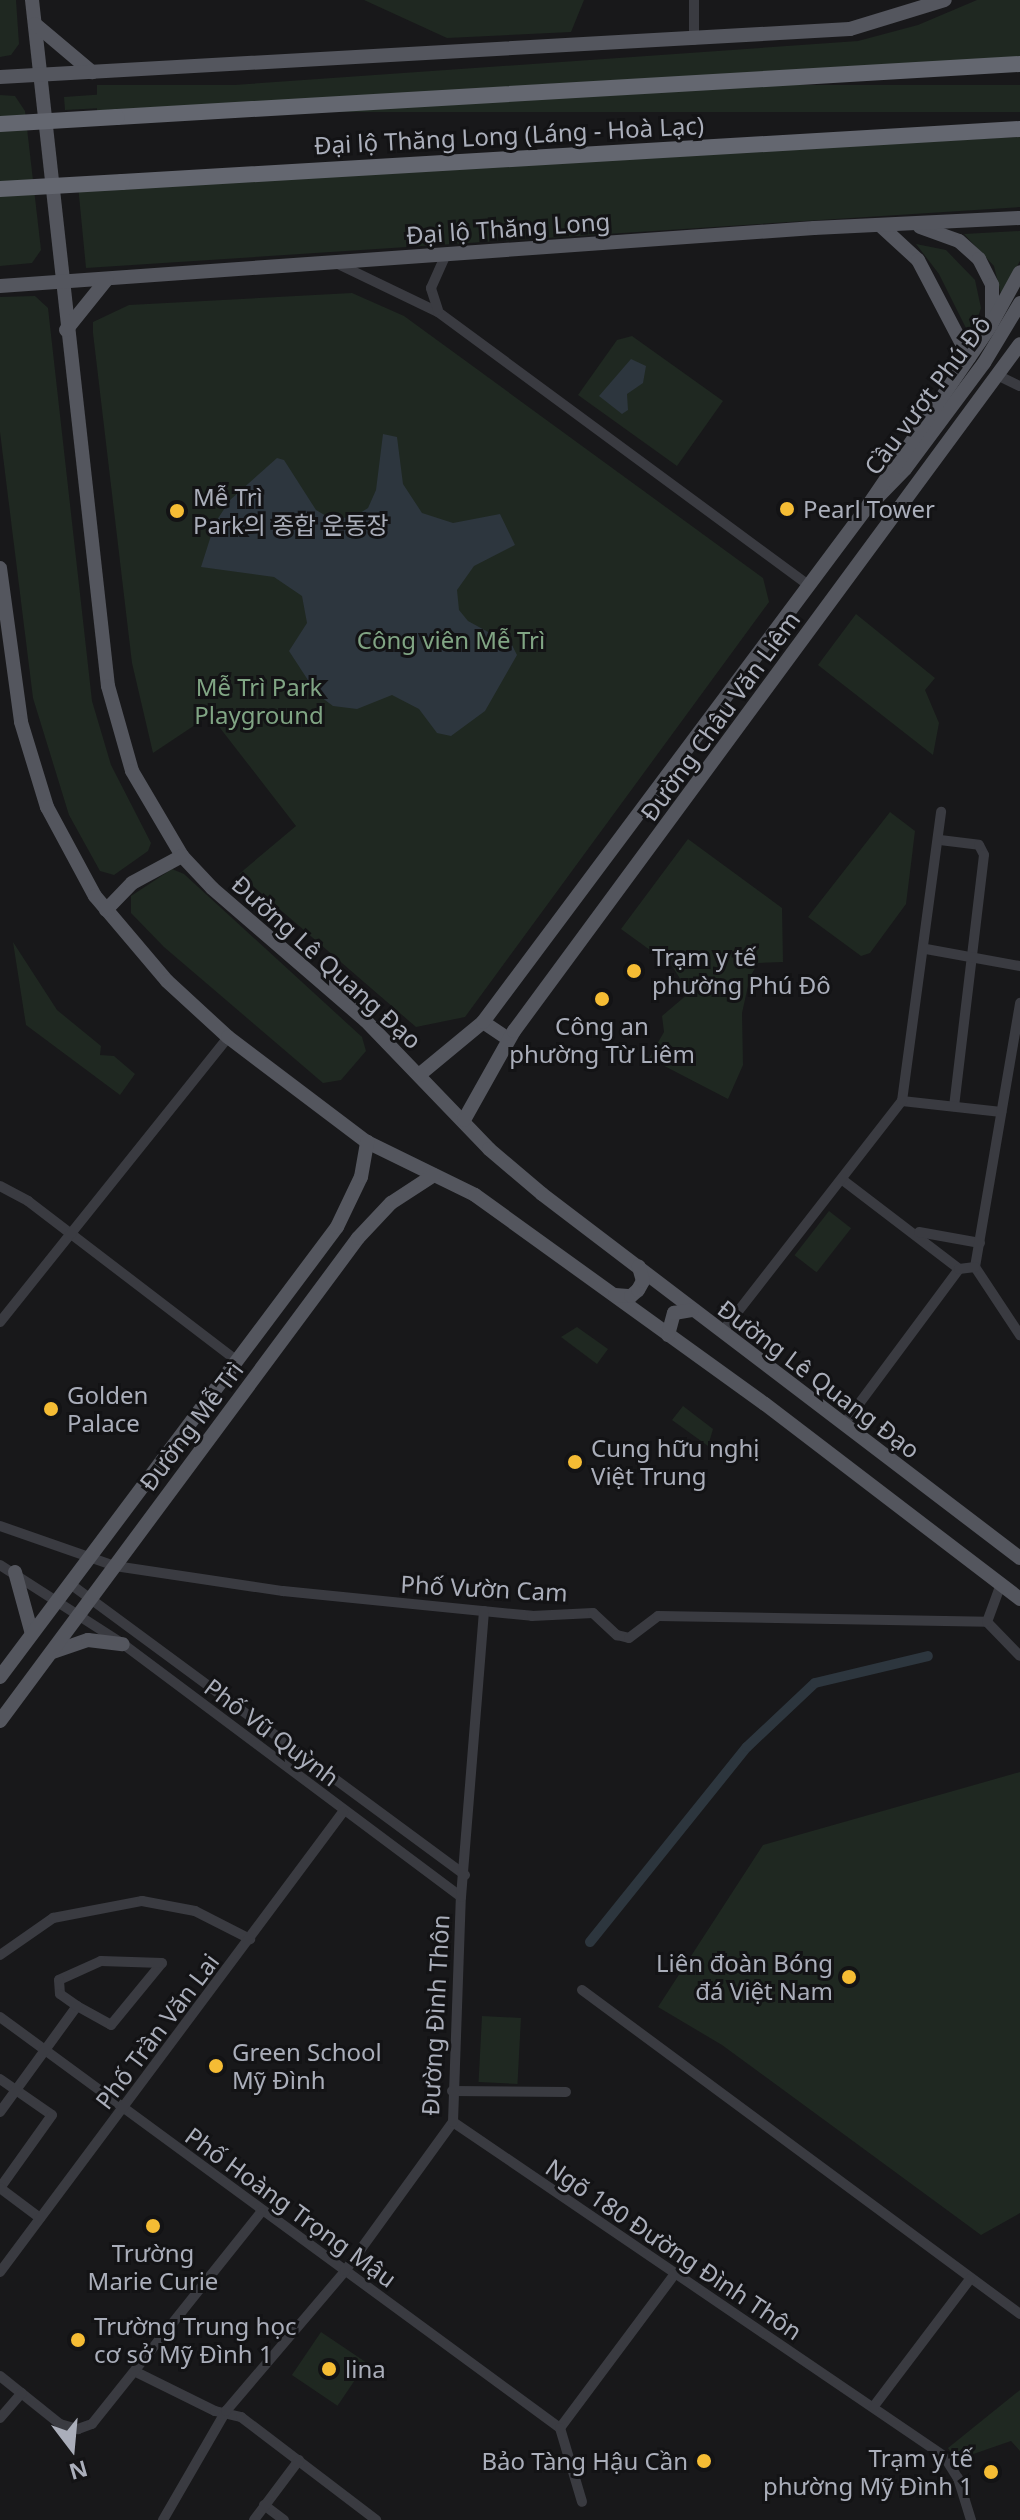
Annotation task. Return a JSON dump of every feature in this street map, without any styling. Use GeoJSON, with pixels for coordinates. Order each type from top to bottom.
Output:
{"type":"FeatureCollection","features":[{"type":"Feature","properties":{"kind":"highway","name":"Đại lộ Thăng Long (Láng - Hoà Lạc)"},"geometry":{"type":"LineString","coordinates":[[0,124],[1020,64]]}},
{"type":"Feature","properties":{"kind":"highway","name":"Đại lộ Thăng Long (Láng - Hoà Lạc)"},"geometry":{"type":"LineString","coordinates":[[0,189],[1020,129]]}},
{"type":"Feature","properties":{"kind":"main road","name":"Đường Lê Quang Đạo"},"geometry":{"type":"LineString","coordinates":[[32,0],[66,330],[116,724],[132,771],[182,856],[212,888],[366,1021],[542,1194],[1020,1558]]}},
{"type":"Feature","properties":{"kind":"main road"},"geometry":{"type":"LineString","coordinates":[[0,77],[850,29],[939,1]]}},
{"type":"Feature","properties":{"kind":"main road"},"geometry":{"type":"LineString","coordinates":[[35,24],[92,72]]}},
{"type":"Feature","properties":{"kind":"main road","name":"Đại lộ Thăng Long"},"geometry":{"type":"LineString","coordinates":[[0,286],[1020,218]]}},
{"type":"Feature","properties":{"kind":"main road"},"geometry":{"type":"LineString","coordinates":[[912,224],[959,241],[979,259],[992,285],[991,325]]}},
{"type":"Feature","properties":{"kind":"main road"},"geometry":{"type":"LineString","coordinates":[[881,226],[918,260],[969,357]]}},
{"type":"Feature","properties":{"kind":"main road","name":"Đường Châu Văn Liêm"},"geometry":{"type":"LineString","coordinates":[[419,1075],[483,1022],[673,769],[865,510],[991,325],[1020,272]]}},
{"type":"Feature","properties":{"kind":"main road"},"geometry":{"type":"LineString","coordinates":[[66,330],[107,279]]}},
{"type":"Feature","properties":{"kind":"main road","name":"Cầu vượt Phú Đô"},"geometry":{"type":"LineString","coordinates":[[865,510],[905,469],[984,363],[1020,303]]}},
{"type":"Feature","properties":{"kind":"main road","name":"Đường Châu Văn Liêm"},"geometry":{"type":"LineString","coordinates":[[464,1120],[508,1039],[1020,344]]}},
{"type":"Feature","properties":{"kind":"main road"},"geometry":{"type":"LineString","coordinates":[[1006,362],[1020,354]]}},
{"type":"Feature","properties":{"kind":"main road"},"geometry":{"type":"LineString","coordinates":[[0,568],[21,722],[35,774],[67,852],[106,910],[167,981],[228,1037],[367,1142],[475,1195],[615,1295],[1020,1599]]}},
{"type":"Feature","properties":{"kind":"main road"},"geometry":{"type":"LineString","coordinates":[[673,769],[696,787]]}},
{"type":"Feature","properties":{"kind":"main road"},"geometry":{"type":"LineString","coordinates":[[106,910],[132,883],[182,856]]}},
{"type":"Feature","properties":{"kind":"main road"},"geometry":{"type":"LineString","coordinates":[[483,1022],[508,1039]]}},
{"type":"Feature","properties":{"kind":"main road","name":"Đường Mễ Trì"},"geometry":{"type":"LineString","coordinates":[[0,1677],[338,1224],[361,1177],[367,1142]]}},
{"type":"Feature","properties":{"kind":"main road","name":"Đường Mễ Trì"},"geometry":{"type":"LineString","coordinates":[[0,1721],[358,1238],[391,1203],[434,1175]]}},
{"type":"Feature","properties":{"kind":"main road"},"geometry":{"type":"LineString","coordinates":[[338,1224],[358,1238]]}},
{"type":"Feature","properties":{"kind":"main road"},"geometry":{"type":"LineString","coordinates":[[615,1295],[631,1296],[638,1290],[643,1281],[639,1267]]}},
{"type":"Feature","properties":{"kind":"main road"},"geometry":{"type":"LineString","coordinates":[[668,1335],[674,1313],[692,1310]]}},
{"type":"Feature","properties":{"kind":"main road"},"geometry":{"type":"LineString","coordinates":[[15,1572],[32,1634]]}},
{"type":"Feature","properties":{"kind":"main road"},"geometry":{"type":"LineString","coordinates":[[49,1654],[88,1640],[123,1644]]}},
{"type":"Feature","properties":{"kind":"street"},"geometry":{"type":"LineString","coordinates":[[694,0],[694,40]]}},
{"type":"Feature","properties":{"kind":"street"},"geometry":{"type":"LineString","coordinates":[[438,312],[431,288],[446,254]]}},
{"type":"Feature","properties":{"kind":"street"},"geometry":{"type":"LineString","coordinates":[[334,262],[438,312],[809,586]]}},
{"type":"Feature","properties":{"kind":"street"},"geometry":{"type":"LineString","coordinates":[[997,375],[1020,386]]}},
{"type":"Feature","properties":{"kind":"street"},"geometry":{"type":"LineString","coordinates":[[722,1332],[844,1181],[902,1101],[926,949],[941,812]]}},
{"type":"Feature","properties":{"kind":"street"},"geometry":{"type":"LineString","coordinates":[[940,840],[979,845],[984,855],[954,1106]]}},
{"type":"Feature","properties":{"kind":"street"},"geometry":{"type":"LineString","coordinates":[[926,949],[973,955],[1020,966]]}},
{"type":"Feature","properties":{"kind":"street"},"geometry":{"type":"LineString","coordinates":[[1020,1003],[975,1267],[1020,1335]]}},
{"type":"Feature","properties":{"kind":"street"},"geometry":{"type":"LineString","coordinates":[[0,1322],[228,1037]]}},
{"type":"Feature","properties":{"kind":"street"},"geometry":{"type":"LineString","coordinates":[[902,1101],[1001,1112]]}},
{"type":"Feature","properties":{"kind":"street"},"geometry":{"type":"LineString","coordinates":[[844,1181],[916,1232],[959,1269]]}},
{"type":"Feature","properties":{"kind":"street"},"geometry":{"type":"LineString","coordinates":[[0,1186],[236,1360]]}},
{"type":"Feature","properties":{"kind":"street"},"geometry":{"type":"LineString","coordinates":[[916,1232],[980,1243]]}},
{"type":"Feature","properties":{"kind":"street"},"geometry":{"type":"LineString","coordinates":[[844,1424],[959,1269],[975,1267]]}},
{"type":"Feature","properties":{"kind":"street","name":"Phố Vườn Cam"},"geometry":{"type":"LineString","coordinates":[[0,1526],[115,1566],[283,1591],[532,1616],[593,1613],[617,1635],[629,1638],[658,1616],[987,1622]]}},
{"type":"Feature","properties":{"kind":"street","name":"Phố Vũ Quỳnh"},"geometry":{"type":"LineString","coordinates":[[0,1565],[80,1613],[461,1897]]}},
{"type":"Feature","properties":{"kind":"street","name":"Phố Vũ Quỳnh"},"geometry":{"type":"LineString","coordinates":[[69,1583],[93,1596],[465,1875]]}},
{"type":"Feature","properties":{"kind":"street"},"geometry":{"type":"LineString","coordinates":[[1001,1584],[987,1622],[1020,1656]]}},
{"type":"Feature","properties":{"kind":"street","name":"Đường Đình Thôn"},"geometry":{"type":"LineString","coordinates":[[163,2520],[226,2411],[345,2271],[453,2122],[461,1897],[484,1611]]}},
{"type":"Feature","properties":{"kind":"street","name":"Phố Trần Văn Lai"},"geometry":{"type":"LineString","coordinates":[[0,2272],[343,1812]]}},
{"type":"Feature","properties":{"kind":"street"},"geometry":{"type":"LineString","coordinates":[[0,1955],[53,1918],[128,1902],[179,1906],[250,1939]]}},
{"type":"Feature","properties":{"kind":"street"},"geometry":{"type":"LineString","coordinates":[[101,1961],[162,1963],[111,2025],[77,2006],[60,1994],[59,1980],[101,1961]]}},
{"type":"Feature","properties":{"kind":"street"},"geometry":{"type":"LineString","coordinates":[[582,1990],[1020,2314]]}},
{"type":"Feature","properties":{"kind":"street"},"geometry":{"type":"LineString","coordinates":[[0,2112],[77,2006]]}},
{"type":"Feature","properties":{"kind":"street","name":"Phố Hoàng Trọng Mậu"},"geometry":{"type":"LineString","coordinates":[[0,2017],[261,2212],[560,2428]]}},
{"type":"Feature","properties":{"kind":"street"},"geometry":{"type":"LineString","coordinates":[[0,2079],[52,2115],[0,2188],[40,2218]]}},
{"type":"Feature","properties":{"kind":"street"},"geometry":{"type":"LineString","coordinates":[[452,2091],[566,2092]]}},
{"type":"Feature","properties":{"kind":"street","name":"Ngõ 180 Đường Đình Thôn"},"geometry":{"type":"LineString","coordinates":[[453,2122],[852,2397],[874,2406],[944,2456],[958,2478],[971,2520]]}},
{"type":"Feature","properties":{"kind":"street"},"geometry":{"type":"LineString","coordinates":[[0,2376],[60,2424],[78,2429],[92,2424],[261,2212]]}},
{"type":"Feature","properties":{"kind":"street"},"geometry":{"type":"LineString","coordinates":[[582,2502],[560,2428],[674,2275]]}},
{"type":"Feature","properties":{"kind":"street"},"geometry":{"type":"LineString","coordinates":[[874,2406],[970,2279]]}},
{"type":"Feature","properties":{"kind":"street"},"geometry":{"type":"LineString","coordinates":[[136,2372],[215,2411],[226,2411],[299,2460],[372,2519]]}},
{"type":"Feature","properties":{"kind":"street"},"geometry":{"type":"LineString","coordinates":[[0,2418],[22,2393]]}},
{"type":"Feature","properties":{"kind":"street"},"geometry":{"type":"LineString","coordinates":[[254,2520],[299,2460]]}},
{"type":"Feature","properties":{"kind":"street"},"geometry":{"type":"LineString","coordinates":[[264,2505],[284,2520]]}},
{"type":"Feature","properties":{"kind":"green space"},"geometry":{"type":"Polygon","coordinates":[[[0,0],[16,0],[19,44],[11,55],[0,57],[0,0]]]}},
{"type":"Feature","properties":{"kind":"green space"},"geometry":{"type":"Polygon","coordinates":[[[364,0],[584,0],[571,32],[447,38],[364,0]]]}},
{"type":"Feature","properties":{"kind":"green space"},"geometry":{"type":"Polygon","coordinates":[[[977,0],[1020,0],[1020,59],[65,110],[64,97],[858,41],[918,25],[977,0]]]}},
{"type":"Feature","properties":{"kind":"green space"},"geometry":{"type":"Polygon","coordinates":[[[97,85],[1020,85],[1020,112],[97,112],[97,85]]]}},
{"type":"Feature","properties":{"kind":"green space"},"geometry":{"type":"Polygon","coordinates":[[[0,95],[15,96],[25,111],[41,250],[32,263],[0,266],[0,95]]]}},
{"type":"Feature","properties":{"kind":"green space"},"geometry":{"type":"Polygon","coordinates":[[[1020,137],[1020,207],[86,268],[78,185],[1020,137]]]}},
{"type":"Feature","properties":{"kind":"green space"},"geometry":{"type":"Polygon","coordinates":[[[1020,231],[1020,261],[1001,294],[994,266],[964,234],[1020,231]]]}},
{"type":"Feature","properties":{"kind":"green space"},"geometry":{"type":"Polygon","coordinates":[[[916,244],[946,250],[975,280],[981,308],[971,338],[939,274],[916,244]]]}},
{"type":"Feature","properties":{"kind":"green space","name":"Công viên Mễ Trì"},"geometry":{"type":"Polygon","coordinates":[[[352,293],[404,316],[763,578],[769,602],[465,1017],[416,1027],[239,874],[296,826],[210,715],[153,753],[132,663],[93,333],[93,322],[129,305],[352,293]]]}},
{"type":"Feature","properties":{"kind":"green space"},"geometry":{"type":"Polygon","coordinates":[[[35,296],[48,308],[92,701],[111,765],[151,843],[148,851],[114,875],[100,871],[69,815],[33,698],[0,432],[0,297],[35,296]]]}},
{"type":"Feature","properties":{"kind":"green space"},"geometry":{"type":"Polygon","coordinates":[[[632,336],[723,401],[677,466],[578,395],[617,340],[632,336]]]}},
{"type":"Feature","properties":{"kind":"green space"},"geometry":{"type":"Polygon","coordinates":[[[856,614],[935,678],[925,690],[939,723],[933,755],[818,665],[856,614]]]}},
{"type":"Feature","properties":{"kind":"green space"},"geometry":{"type":"Polygon","coordinates":[[[890,812],[915,831],[906,904],[870,953],[861,956],[808,917],[890,812]]]}},
{"type":"Feature","properties":{"kind":"green space"},"geometry":{"type":"Polygon","coordinates":[[[688,839],[782,908],[783,962],[758,963],[750,977],[742,1013],[743,1065],[728,1099],[649,1058],[664,1032],[662,1016],[689,993],[672,966],[621,929],[688,839]]]}},
{"type":"Feature","properties":{"kind":"green space"},"geometry":{"type":"Polygon","coordinates":[[[172,869],[184,874],[362,1037],[366,1051],[341,1080],[323,1083],[164,947],[131,913],[131,896],[172,869]]]}},
{"type":"Feature","properties":{"kind":"green space"},"geometry":{"type":"Polygon","coordinates":[[[13,942],[57,1010],[101,1046],[100,1055],[114,1056],[135,1074],[120,1095],[26,1025],[13,942]]]}},
{"type":"Feature","properties":{"kind":"green space"},"geometry":{"type":"Polygon","coordinates":[[[829,1211],[851,1228],[817,1272],[795,1255],[829,1211]]]}},
{"type":"Feature","properties":{"kind":"green space"},"geometry":{"type":"Polygon","coordinates":[[[577,1327],[608,1349],[597,1364],[561,1337],[577,1327]]]}},
{"type":"Feature","properties":{"kind":"green space"},"geometry":{"type":"Polygon","coordinates":[[[683,1406],[713,1429],[708,1446],[672,1420],[683,1406]]]}},
{"type":"Feature","properties":{"kind":"green space","name":"Liên đoàn Bóng đá Việt Nam"},"geometry":{"type":"Polygon","coordinates":[[[1020,1772],[1020,2213],[981,2235],[722,2045],[658,2007],[763,1845],[1020,1772]]]}},
{"type":"Feature","properties":{"kind":"green space"},"geometry":{"type":"Polygon","coordinates":[[[482,2016],[521,2018],[517,2084],[479,2082],[482,2016]]]}},
{"type":"Feature","properties":{"kind":"green space","name":"lina"},"geometry":{"type":"Polygon","coordinates":[[[321,2332],[367,2363],[338,2406],[292,2375],[321,2332]]]}},
{"type":"Feature","properties":{"kind":"green space"},"geometry":{"type":"Polygon","coordinates":[[[1020,2390],[1020,2451],[1011,2441],[956,2460],[948,2448],[1020,2390]]]}},
{"type":"Feature","properties":{"kind":"shaded area"},"geometry":{"type":"Polygon","coordinates":[[[631,359],[646,366],[643,383],[627,394],[628,410],[622,414],[599,396],[631,359]]]}},
{"type":"Feature","properties":{"kind":"shaded area"},"geometry":{"type":"Polygon","coordinates":[[[383,434],[397,437],[403,484],[422,513],[453,523],[500,514],[515,545],[474,566],[457,590],[459,610],[468,621],[512,645],[517,655],[485,711],[451,736],[437,733],[419,709],[392,695],[357,709],[333,706],[317,694],[289,651],[307,623],[302,596],[274,577],[201,567],[215,523],[230,500],[277,458],[284,460],[316,510],[328,517],[352,518],[368,508],[376,490],[383,434]]]}},
{"type":"Feature","properties":{"kind":"waterway"},"geometry":{"type":"LineString","coordinates":[[590,1942],[747,1747],[815,1683],[928,1656]]}},
{"type":"Feature","properties":{"kind":"place","name":"Pearl Tower"},"geometry":{"type":"Point","coordinates":[787,509]}},
{"type":"Feature","properties":{"kind":"place","name":"Mễ Trì Park의 종합 운동장"},"geometry":{"type":"Point","coordinates":[177,511]}},
{"type":"Feature","properties":{"kind":"place","name":"Trạm y tế phường Phú Đô"},"geometry":{"type":"Point","coordinates":[634,971]}},
{"type":"Feature","properties":{"kind":"place","name":"Công an phường Từ Liêm"},"geometry":{"type":"Point","coordinates":[602,999]}},
{"type":"Feature","properties":{"kind":"place","name":"Golden Palace"},"geometry":{"type":"Point","coordinates":[51,1409]}},
{"type":"Feature","properties":{"kind":"place","name":"Cung hữu nghị Việt Trung"},"geometry":{"type":"Point","coordinates":[575,1462]}},
{"type":"Feature","properties":{"kind":"place","name":"Liên đoàn Bóng đá Việt Nam"},"geometry":{"type":"Point","coordinates":[849,1977]}},
{"type":"Feature","properties":{"kind":"place","name":"Green School Mỹ Đình"},"geometry":{"type":"Point","coordinates":[216,2066]}},
{"type":"Feature","properties":{"kind":"place","name":"Trường Marie Curie"},"geometry":{"type":"Point","coordinates":[153,2226]}},
{"type":"Feature","properties":{"kind":"place","name":"Trường Trung học cơ sở Mỹ Đình 1"},"geometry":{"type":"Point","coordinates":[78,2340]}},
{"type":"Feature","properties":{"kind":"place","name":"lina"},"geometry":{"type":"Point","coordinates":[329,2369]}},
{"type":"Feature","properties":{"kind":"place","name":"Bảo Tàng Hậu Cần"},"geometry":{"type":"Point","coordinates":[704,2461]}},
{"type":"Feature","properties":{"kind":"place","name":"Trạm y tế phường Mỹ Đình 1"},"geometry":{"type":"Point","coordinates":[991,2472]}},
{"type":"Feature","properties":{"kind":"park label","name":"Mễ Trì Park Playground"},"geometry":{"type":"Point","coordinates":[259,701]}}]}
